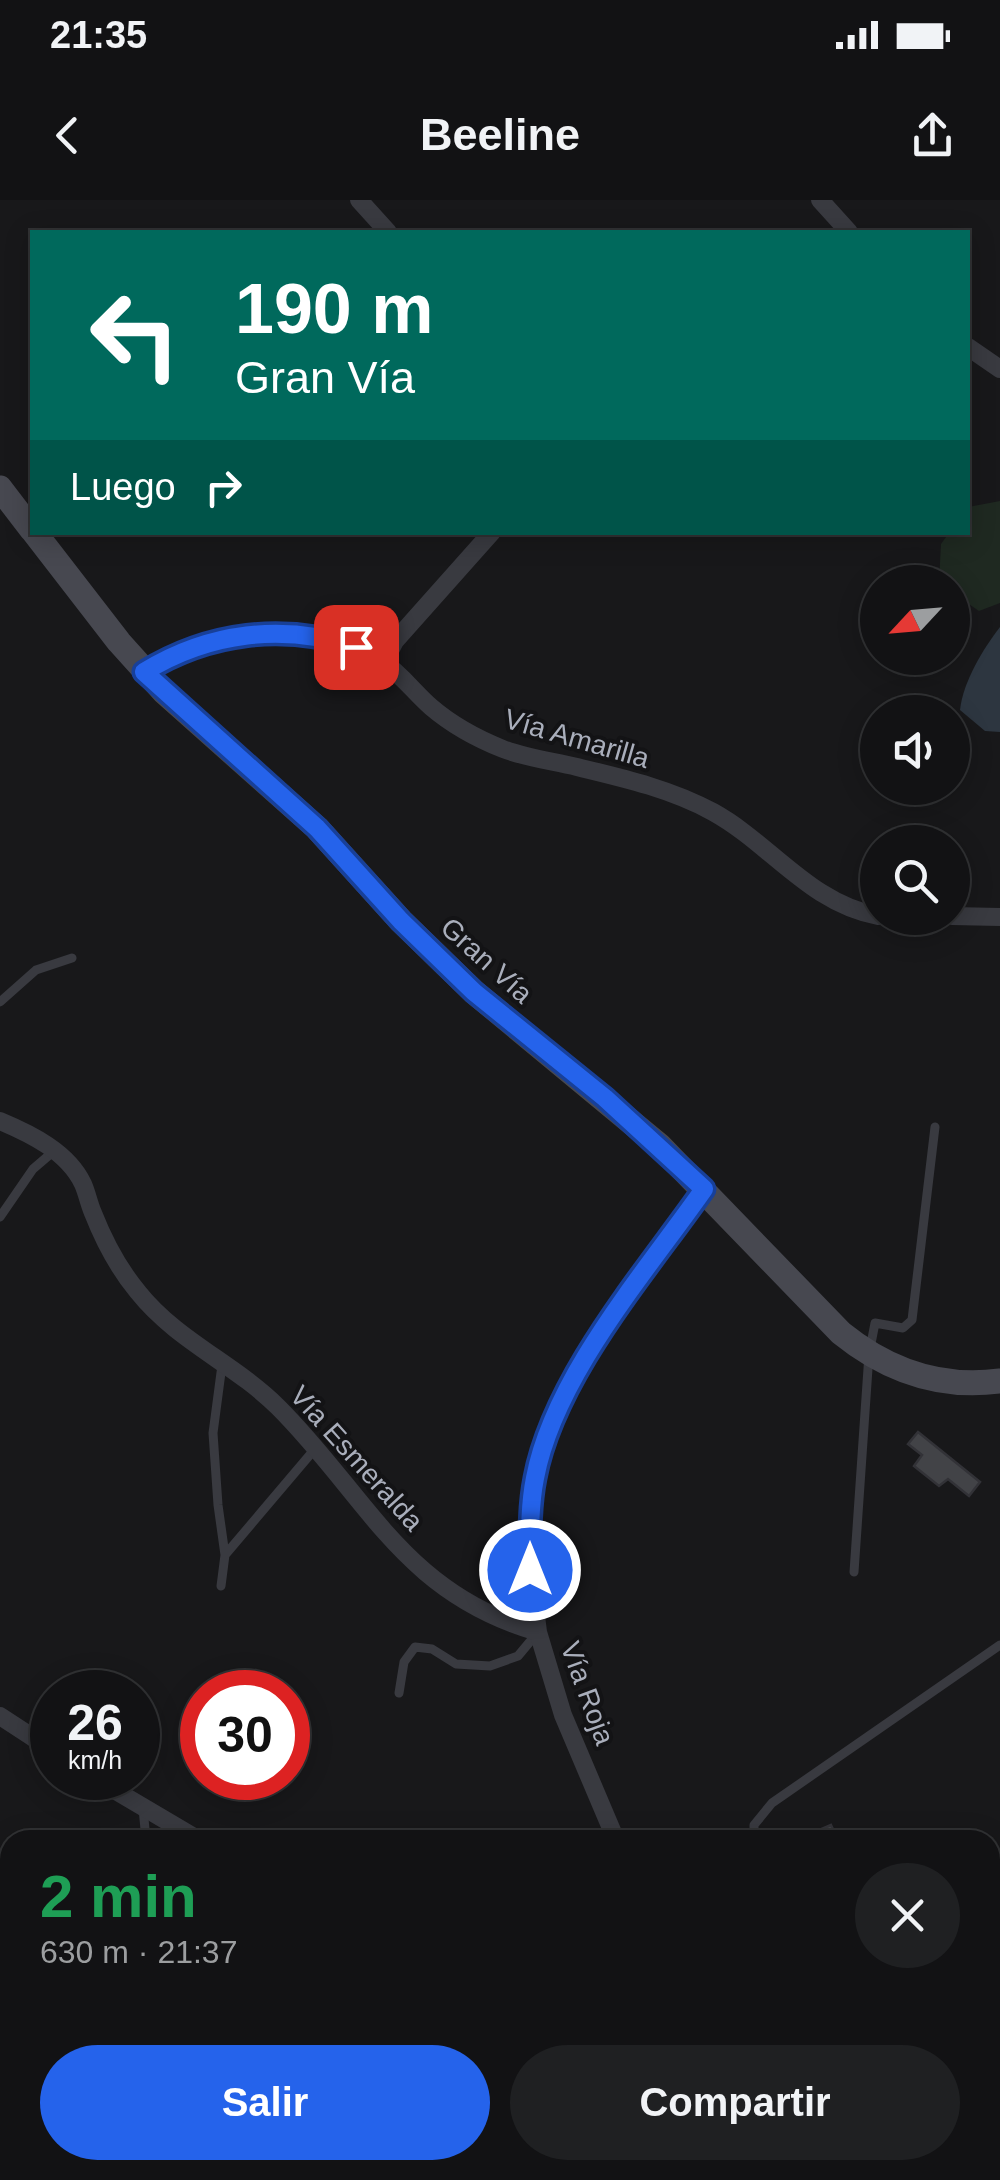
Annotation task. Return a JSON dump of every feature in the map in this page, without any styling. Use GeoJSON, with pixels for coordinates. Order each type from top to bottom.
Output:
{"type":"FeatureCollection","features":[{"type":"Feature","properties":{"kind":"main road","name":"Gran Vía"},"geometry":{"type":"LineString","coordinates":[[0,488],[30,527]]}},
{"type":"Feature","properties":{"kind":"main road","name":"Gran Vía"},"geometry":{"type":"LineString","coordinates":[[36,535],[144,672],[317,828],[401,921],[474,992],[605,1098],[704,1189],[829,1321],[869,1354],[925,1378],[965,1384],[1000,1382]]}},
{"type":"Feature","properties":{"kind":"street"},"geometry":{"type":"LineString","coordinates":[[359,200],[386,230]]}},
{"type":"Feature","properties":{"kind":"street"},"geometry":{"type":"LineString","coordinates":[[820,200],[847,230]]}},
{"type":"Feature","properties":{"kind":"street"},"geometry":{"type":"LineString","coordinates":[[970,349],[1000,369]]}},
{"type":"Feature","properties":{"kind":"street"},"geometry":{"type":"LineString","coordinates":[[384,662],[395,640],[489,535]]}},
{"type":"Feature","properties":{"kind":"street","name":"Vía Amarilla"},"geometry":{"type":"LineString","coordinates":[[144,672],[199,644],[254,634],[291,634],[341,642],[384,662],[432,708],[484,740],[528,757],[574,766],[687,800],[735,826],[822,895],[860,912]]}},
{"type":"Feature","properties":{"kind":"street"},"geometry":{"type":"LineString","coordinates":[[970,916],[1000,917]]}},
{"type":"Feature","properties":{"kind":"street","name":"Vía Esmeralda"},"geometry":{"type":"LineString","coordinates":[[0,1120],[54,1151],[83,1184],[99,1229],[137,1291],[171,1327],[278,1408],[369,1516],[439,1584],[480,1610],[538,1632]]}},
{"type":"Feature","properties":{"kind":"street","name":"Vía Roja"},"geometry":{"type":"LineString","coordinates":[[612,1830],[563,1715],[538,1632],[530,1570],[535,1478],[548,1430],[574,1373],[704,1189]]}},
{"type":"Feature","properties":{"kind":"street"},"geometry":{"type":"LineString","coordinates":[[0,1716],[30,1736]]}},
{"type":"Feature","properties":{"kind":"street"},"geometry":{"type":"LineString","coordinates":[[130,1800],[182,1830]]}},
{"type":"Feature","properties":{"kind":"lane"},"geometry":{"type":"LineString","coordinates":[[0,1002],[36,970],[72,958]]}},
{"type":"Feature","properties":{"kind":"lane"},"geometry":{"type":"LineString","coordinates":[[854,1572],[869,1354],[875,1323],[903,1328],[912,1320],[935,1127]]}},
{"type":"Feature","properties":{"kind":"lane"},"geometry":{"type":"LineString","coordinates":[[0,1218],[33,1169],[54,1151]]}},
{"type":"Feature","properties":{"kind":"lane"},"geometry":{"type":"LineString","coordinates":[[221,1586],[225,1555],[214,1433],[222,1364]]}},
{"type":"Feature","properties":{"kind":"lane"},"geometry":{"type":"LineString","coordinates":[[225,1555],[314,1450]]}},
{"type":"Feature","properties":{"kind":"lane"},"geometry":{"type":"LineString","coordinates":[[400,1693],[404,1662],[415,1647],[432,1649],[456,1664],[490,1666],[518,1656],[538,1632]]}},
{"type":"Feature","properties":{"kind":"lane"},"geometry":{"type":"LineString","coordinates":[[754,1830],[772,1803],[1000,1645]]}},
{"type":"Feature","properties":{"kind":"lane"},"geometry":{"type":"LineString","coordinates":[[143,1808],[145,1830]]}},
{"type":"Feature","properties":{"kind":"shaded area"},"geometry":{"type":"Polygon","coordinates":[[[1000,501],[1000,603],[979,611],[970,605],[970,565],[940,565],[941,544],[948,535],[970,535],[970,507],[1000,501]]]}},
{"type":"Feature","properties":{"kind":"shaded area"},"geometry":{"type":"Polygon","coordinates":[[[1000,627],[1000,732],[985,731],[970,718],[970,695],[963,695],[1000,627]]]}},
{"type":"Feature","properties":{"kind":"building"},"geometry":{"type":"Polygon","coordinates":[[[918,1432],[980,1482],[969,1496],[948,1479],[939,1486],[914,1466],[922,1455],[908,1444],[918,1432]]]}},
{"type":"Feature","properties":{"kind":"route"},"geometry":{"type":"LineString","coordinates":[[356,647],[291,634],[235,636],[199,644],[144,672],[317,828],[438,959],[605,1098],[704,1189],[574,1373],[548,1430],[535,1478],[530,1570]]}}]}
